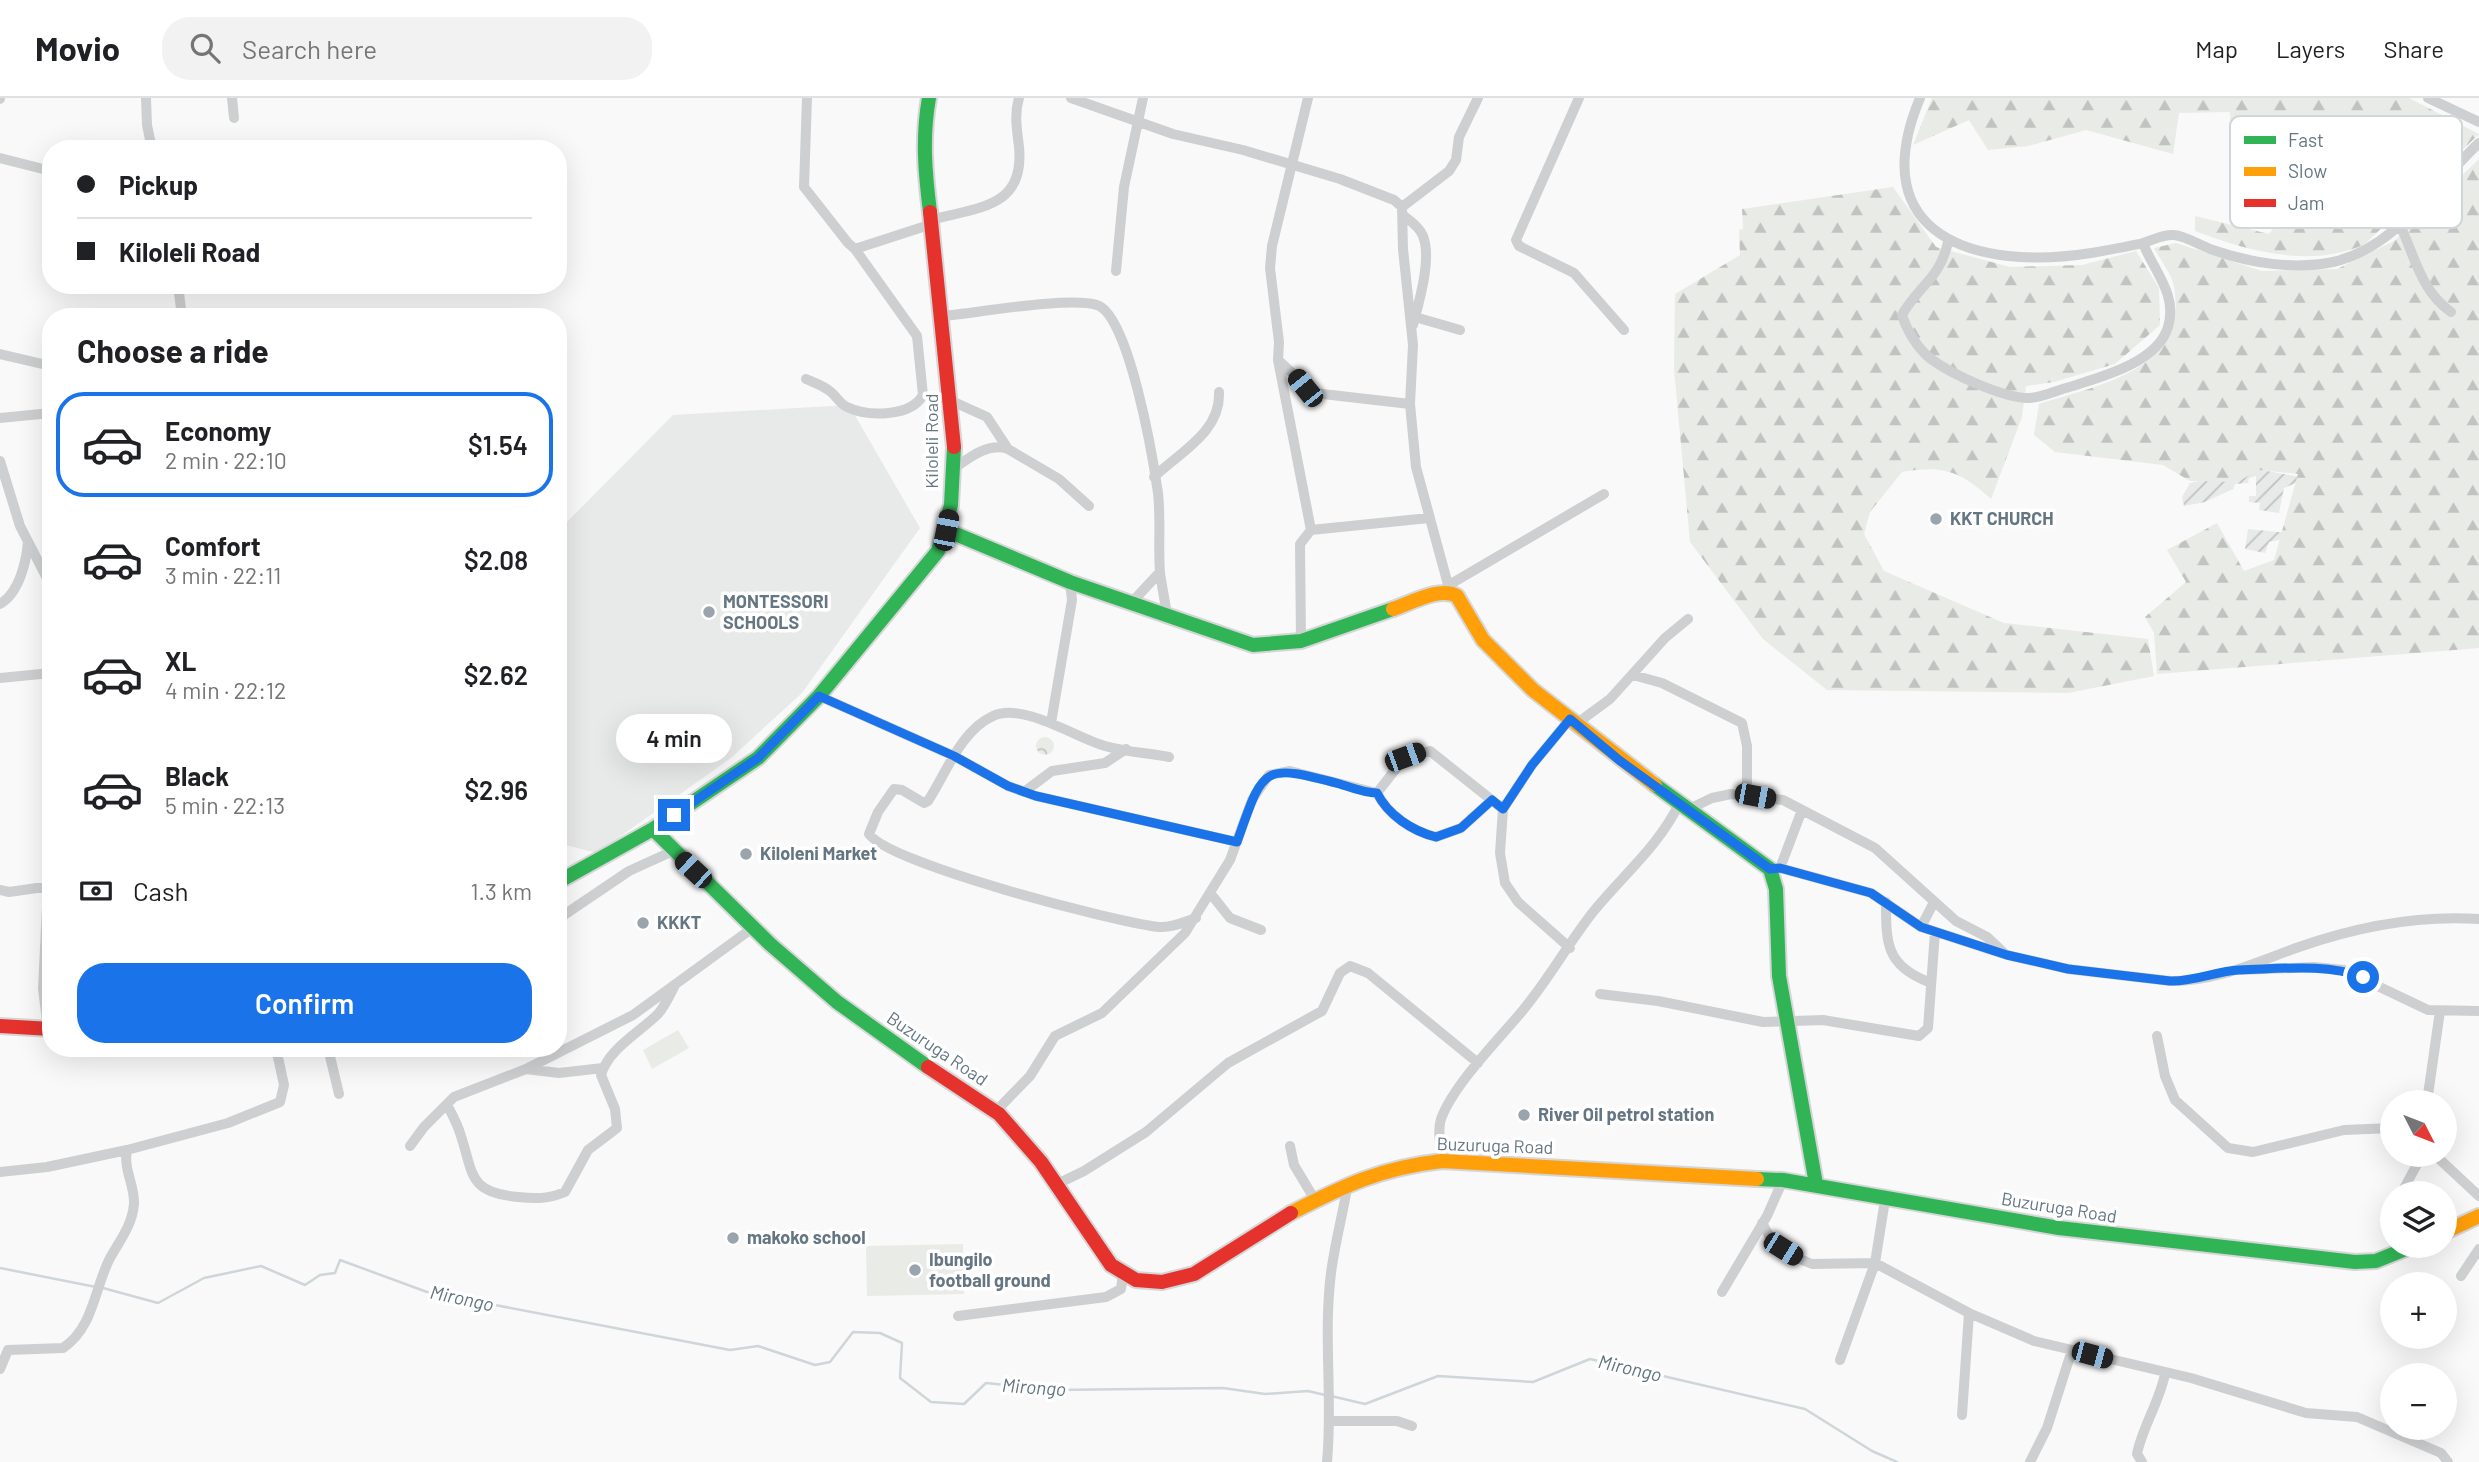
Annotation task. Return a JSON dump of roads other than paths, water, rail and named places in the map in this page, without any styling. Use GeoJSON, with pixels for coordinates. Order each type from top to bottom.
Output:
{"type":"FeatureCollection","features":[{"type":"Feature","properties":{"kind":"main road","name":"Kiloleli Road"},"geometry":{"type":"LineString","coordinates":[[567,877],[653,830],[758,758],[819,696],[926,567],[946,530],[953,469],[954,402],[925,166],[924,128],[929,98]]}},
{"type":"Feature","properties":{"kind":"main road"},"geometry":{"type":"LineString","coordinates":[[946,530],[1070,582],[1133,601],[1253,645],[1301,641],[1450,588],[1483,640],[1508,667],[1573,722],[1683,807],[1775,869],[1779,975],[1816,1184]]}},
{"type":"Feature","properties":{"kind":"main road","name":"Buzuruga Road"},"geometry":{"type":"LineString","coordinates":[[653,830],[754,927],[866,1025],[959,1090],[996,1111],[1017,1131],[1100,1252],[1123,1273],[1149,1282],[1194,1274],[1315,1200],[1349,1183],[1399,1166],[1442,1161],[1783,1180],[1816,1184],[1885,1200],[2112,1235],[2355,1262],[2383,1258]]}},
{"type":"Feature","properties":{"kind":"main road"},"geometry":{"type":"LineString","coordinates":[[0,1027],[42,1029]]}},
{"type":"Feature","properties":{"kind":"main road"},"geometry":{"type":"LineString","coordinates":[[2457,1226],[2479,1216]]}},
{"type":"Feature","properties":{"kind":"street"},"geometry":{"type":"LineString","coordinates":[[146,98],[150,140]]}},
{"type":"Feature","properties":{"kind":"street"},"geometry":{"type":"LineString","coordinates":[[232,98],[234,118]]}},
{"type":"Feature","properties":{"kind":"street"},"geometry":{"type":"LineString","coordinates":[[807,98],[804,187],[839,233],[855,249],[917,336],[923,395],[911,409],[900,413],[855,410],[844,406],[832,393],[807,379]]}},
{"type":"Feature","properties":{"kind":"street"},"geometry":{"type":"LineString","coordinates":[[855,249],[1003,198],[1014,187],[1020,163],[1016,121],[1019,98]]}},
{"type":"Feature","properties":{"kind":"street"},"geometry":{"type":"LineString","coordinates":[[1071,98],[1173,134],[1244,150],[1351,183],[1394,200],[1420,231],[1424,241],[1423,283],[1412,330]]}},
{"type":"Feature","properties":{"kind":"street"},"geometry":{"type":"LineString","coordinates":[[1116,271],[1124,187],[1136,119],[1143,98]]}},
{"type":"Feature","properties":{"kind":"street"},"geometry":{"type":"LineString","coordinates":[[1308,98],[1272,246],[1270,268],[1279,342],[1278,360],[1311,530]]}},
{"type":"Feature","properties":{"kind":"street"},"geometry":{"type":"LineString","coordinates":[[1478,98],[1459,137],[1456,160],[1449,171],[1403,211],[1403,249],[1412,330],[1410,404],[1416,467],[1450,588],[1604,494]]}},
{"type":"Feature","properties":{"kind":"street"},"geometry":{"type":"LineString","coordinates":[[1579,98],[1516,240],[1519,246],[1574,274],[1624,330]]}},
{"type":"Feature","properties":{"kind":"street"},"geometry":{"type":"LineString","coordinates":[[1920,98],[1904,154],[1904,181],[1910,200],[1922,217],[1948,242],[2019,257],[2088,253],[2175,235],[2212,250],[2264,264],[2333,262],[2360,252],[2396,228]]}},
{"type":"Feature","properties":{"kind":"street"},"geometry":{"type":"LineString","coordinates":[[2428,98],[2479,122]]}},
{"type":"Feature","properties":{"kind":"street"},"geometry":{"type":"LineString","coordinates":[[2462,161],[2479,143]]}},
{"type":"Feature","properties":{"kind":"street"},"geometry":{"type":"LineString","coordinates":[[0,158],[42,169]]}},
{"type":"Feature","properties":{"kind":"street"},"geometry":{"type":"LineString","coordinates":[[2401,228],[2424,286],[2434,301],[2451,312]]}},
{"type":"Feature","properties":{"kind":"street"},"geometry":{"type":"LineString","coordinates":[[1948,242],[1938,270],[1928,285],[1909,302],[1902,315],[1907,330],[1930,358],[1994,389],[2029,398],[2118,372],[2150,351],[2161,339],[2168,327],[2166,284],[2149,259],[2143,243]]}},
{"type":"Feature","properties":{"kind":"street"},"geometry":{"type":"LineString","coordinates":[[943,316],[1071,303],[1096,304],[1112,314],[1122,334],[1143,415],[1154,477],[1160,572],[1167,615]]}},
{"type":"Feature","properties":{"kind":"street"},"geometry":{"type":"LineString","coordinates":[[1415,317],[1460,330]]}},
{"type":"Feature","properties":{"kind":"street"},"geometry":{"type":"LineString","coordinates":[[0,354],[42,364]]}},
{"type":"Feature","properties":{"kind":"street"},"geometry":{"type":"LineString","coordinates":[[1278,360],[1314,393],[1410,404]]}},
{"type":"Feature","properties":{"kind":"street"},"geometry":{"type":"LineString","coordinates":[[1154,477],[1210,426],[1220,408],[1219,392]]}},
{"type":"Feature","properties":{"kind":"street"},"geometry":{"type":"LineString","coordinates":[[954,402],[987,417],[1008,449]]}},
{"type":"Feature","properties":{"kind":"street"},"geometry":{"type":"LineString","coordinates":[[0,418],[42,414]]}},
{"type":"Feature","properties":{"kind":"street"},"geometry":{"type":"LineString","coordinates":[[953,469],[983,451],[1001,447],[1059,479],[1088,506]]}},
{"type":"Feature","properties":{"kind":"street"},"geometry":{"type":"LineString","coordinates":[[0,461],[28,542],[42,569]]}},
{"type":"Feature","properties":{"kind":"street"},"geometry":{"type":"LineString","coordinates":[[1301,641],[1300,544],[1311,530],[1429,518]]}},
{"type":"Feature","properties":{"kind":"street"},"geometry":{"type":"LineString","coordinates":[[0,604],[7,599],[20,577],[28,542]]}},
{"type":"Feature","properties":{"kind":"street"},"geometry":{"type":"LineString","coordinates":[[1133,601],[1160,572]]}},
{"type":"Feature","properties":{"kind":"street"},"geometry":{"type":"LineString","coordinates":[[1051,723],[1072,600],[1070,582]]}},
{"type":"Feature","properties":{"kind":"street"},"geometry":{"type":"LineString","coordinates":[[1570,948],[1534,919],[1505,883],[1500,853],[1503,809],[1532,765],[1573,722],[1610,699],[1665,638],[1688,619]]}},
{"type":"Feature","properties":{"kind":"street"},"geometry":{"type":"LineString","coordinates":[[0,678],[42,674]]}},
{"type":"Feature","properties":{"kind":"street"},"geometry":{"type":"LineString","coordinates":[[1633,676],[1662,683],[1742,723],[1747,746],[1747,795]]}},
{"type":"Feature","properties":{"kind":"street"},"geometry":{"type":"LineString","coordinates":[[819,696],[954,756],[1024,792],[1237,842]]}},
{"type":"Feature","properties":{"kind":"street"},"geometry":{"type":"LineString","coordinates":[[1169,757],[1078,737],[1051,723],[1024,716],[993,716],[954,756],[927,803],[902,790],[890,792],[869,830],[872,838],[911,860],[1074,909],[1162,927],[1196,918]]}},
{"type":"Feature","properties":{"kind":"street"},"geometry":{"type":"LineString","coordinates":[[1024,792],[1052,771],[1105,763],[1126,749]]}},
{"type":"Feature","properties":{"kind":"street"},"geometry":{"type":"LineString","coordinates":[[1377,793],[1405,757],[1430,751],[1503,809]]}},
{"type":"Feature","properties":{"kind":"street"},"geometry":{"type":"LineString","coordinates":[[996,1111],[1030,1076],[1055,1036],[1102,1013],[1185,933],[1211,894],[1237,842],[1252,800],[1269,775],[1279,771],[1377,793],[1385,805],[1410,828],[1436,837],[1461,828],[1492,800]]}},
{"type":"Feature","properties":{"kind":"street"},"geometry":{"type":"LineString","coordinates":[[1442,1161],[1441,1120],[1478,1063],[1525,1009],[1592,913],[1657,842],[1683,807],[1712,798],[1747,795],[1783,800],[1875,848],[1934,902],[1965,927],[1987,937],[2007,955]]}},
{"type":"Feature","properties":{"kind":"street"},"geometry":{"type":"LineString","coordinates":[[1802,810],[1775,869],[1871,893],[1921,927],[2007,955],[2068,969],[2186,982],[2239,970],[2352,930],[2439,919],[2479,919]]}},
{"type":"Feature","properties":{"kind":"street"},"geometry":{"type":"LineString","coordinates":[[567,913],[629,871],[673,851]]}},
{"type":"Feature","properties":{"kind":"street"},"geometry":{"type":"LineString","coordinates":[[0,890],[9,892],[42,887]]}},
{"type":"Feature","properties":{"kind":"street"},"geometry":{"type":"LineString","coordinates":[[1211,894],[1230,918],[1262,930]]}},
{"type":"Feature","properties":{"kind":"street"},"geometry":{"type":"LineString","coordinates":[[1886,902],[1886,929],[1892,955],[1906,971],[1929,982]]}},
{"type":"Feature","properties":{"kind":"street"},"geometry":{"type":"LineString","coordinates":[[1921,927],[1934,902]]}},
{"type":"Feature","properties":{"kind":"street"},"geometry":{"type":"LineString","coordinates":[[567,1048],[633,1015],[754,927]]}},
{"type":"Feature","properties":{"kind":"street"},"geometry":{"type":"LineString","coordinates":[[1600,995],[1658,1001],[1763,1023],[1823,1020],[1919,1036],[1928,1028],[1929,982],[1935,932]]}},
{"type":"Feature","properties":{"kind":"street"},"geometry":{"type":"LineString","coordinates":[[1055,1185],[1103,1161],[1146,1132],[1228,1063],[1322,1011],[1340,973],[1350,966],[1368,973],[1478,1063]]}},
{"type":"Feature","properties":{"kind":"street"},"geometry":{"type":"LineString","coordinates":[[2239,970],[2256,972],[2314,967],[2344,970],[2418,1006],[2440,1011],[2479,1011]]}},
{"type":"Feature","properties":{"kind":"street"},"geometry":{"type":"LineString","coordinates":[[447,1104],[460,1133],[474,1181],[499,1195],[541,1200],[565,1192],[584,1154],[617,1128],[615,1109],[601,1075],[603,1068],[626,1042],[657,1014],[675,985]]}},
{"type":"Feature","properties":{"kind":"street"},"geometry":{"type":"LineString","coordinates":[[2429,1090],[2440,1011]]}},
{"type":"Feature","properties":{"kind":"street"},"geometry":{"type":"LineString","coordinates":[[2157,1036],[2165,1076],[2175,1100],[2228,1148],[2253,1152],[2344,1130],[2380,1128]]}},
{"type":"Feature","properties":{"kind":"street"},"geometry":{"type":"LineString","coordinates":[[0,1172],[47,1167],[127,1150],[228,1123],[280,1102],[284,1085],[278,1057]]}},
{"type":"Feature","properties":{"kind":"street"},"geometry":{"type":"LineString","coordinates":[[330,1057],[339,1094]]}},
{"type":"Feature","properties":{"kind":"street"},"geometry":{"type":"LineString","coordinates":[[410,1146],[454,1097],[550,1057]]}},
{"type":"Feature","properties":{"kind":"street"},"geometry":{"type":"LineString","coordinates":[[526,1069],[559,1073],[603,1068]]}},
{"type":"Feature","properties":{"kind":"street"},"geometry":{"type":"LineString","coordinates":[[1290,1146],[1294,1165],[1315,1200]]}},
{"type":"Feature","properties":{"kind":"street"},"geometry":{"type":"LineString","coordinates":[[0,1369],[4,1350],[63,1348],[82,1330],[98,1296],[109,1260],[131,1219],[134,1200],[127,1150]]}},
{"type":"Feature","properties":{"kind":"street"},"geometry":{"type":"LineString","coordinates":[[2448,1167],[2479,1196]]}},
{"type":"Feature","properties":{"kind":"street"},"geometry":{"type":"LineString","coordinates":[[1722,1292],[1762,1223],[1783,1180]]}},
{"type":"Feature","properties":{"kind":"street"},"geometry":{"type":"LineString","coordinates":[[1326,1462],[1331,1421],[1328,1381],[1331,1274],[1349,1183]]}},
{"type":"Feature","properties":{"kind":"street"},"geometry":{"type":"LineString","coordinates":[[1840,1360],[1875,1263],[1885,1200]]}},
{"type":"Feature","properties":{"kind":"street"},"geometry":{"type":"LineString","coordinates":[[1762,1223],[1771,1239],[1783,1249],[1812,1264],[1875,1263],[1969,1313],[2034,1341],[2191,1378],[2306,1413],[2357,1417],[2441,1453],[2448,1462]]}},
{"type":"Feature","properties":{"kind":"street"},"geometry":{"type":"LineString","coordinates":[[2461,1276],[2479,1249]]}},
{"type":"Feature","properties":{"kind":"street"},"geometry":{"type":"LineString","coordinates":[[958,1315],[1106,1297],[1121,1289],[1123,1273]]}},
{"type":"Feature","properties":{"kind":"street"},"geometry":{"type":"LineString","coordinates":[[1962,1415],[1969,1313]]}},
{"type":"Feature","properties":{"kind":"street"},"geometry":{"type":"LineString","coordinates":[[2030,1462],[2047,1428],[2072,1350]]}},
{"type":"Feature","properties":{"kind":"street"},"geometry":{"type":"LineString","coordinates":[[2142,1462],[2137,1454],[2139,1446],[2153,1416],[2165,1374]]}},
{"type":"Feature","properties":{"kind":"street"},"geometry":{"type":"LineString","coordinates":[[1331,1421],[1389,1421],[1412,1426]]}},
{"type":"Feature","properties":{"kind":"waterway","name":"Mirongo"},"geometry":{"type":"LineString","coordinates":[[103,1288],[158,1303],[204,1278],[261,1266],[305,1285],[320,1275],[335,1273],[340,1260],[427,1292],[730,1350],[758,1346],[815,1365],[830,1362],[853,1332],[880,1333],[902,1343],[900,1378],[931,1402],[964,1404],[986,1383],[1053,1390],[1223,1388],[1265,1394],[1308,1391],[1325,1395]]}},
{"type":"Feature","properties":{"kind":"waterway","name":"Mirongo"},"geometry":{"type":"LineString","coordinates":[[0,1268],[96,1287]]}},
{"type":"Feature","properties":{"kind":"waterway","name":"Mirongo"},"geometry":{"type":"LineString","coordinates":[[1331,1396],[1365,1404],[1438,1376],[1533,1382],[1590,1359],[1805,1409],[1872,1451],[1897,1462]]}},
{"type":"Feature","properties":{"kind":"place","name":"KKT CHURCH"},"geometry":{"type":"Point","coordinates":[1936,519]}},
{"type":"Feature","properties":{"kind":"place","name":"MONTESSORI SCHOOLS"},"geometry":{"type":"Point","coordinates":[709,612]}},
{"type":"Feature","properties":{"kind":"place","name":"Kiloleni Market"},"geometry":{"type":"Point","coordinates":[746,854]}},
{"type":"Feature","properties":{"kind":"place","name":"KKKT"},"geometry":{"type":"Point","coordinates":[643,923]}},
{"type":"Feature","properties":{"kind":"place","name":"River Oil petrol station"},"geometry":{"type":"Point","coordinates":[1524,1115]}},
{"type":"Feature","properties":{"kind":"place","name":"makoko school"},"geometry":{"type":"Point","coordinates":[733,1238]}},
{"type":"Feature","properties":{"kind":"place","name":"Ibungilo football ground"},"geometry":{"type":"Point","coordinates":[915,1270]}}]}
